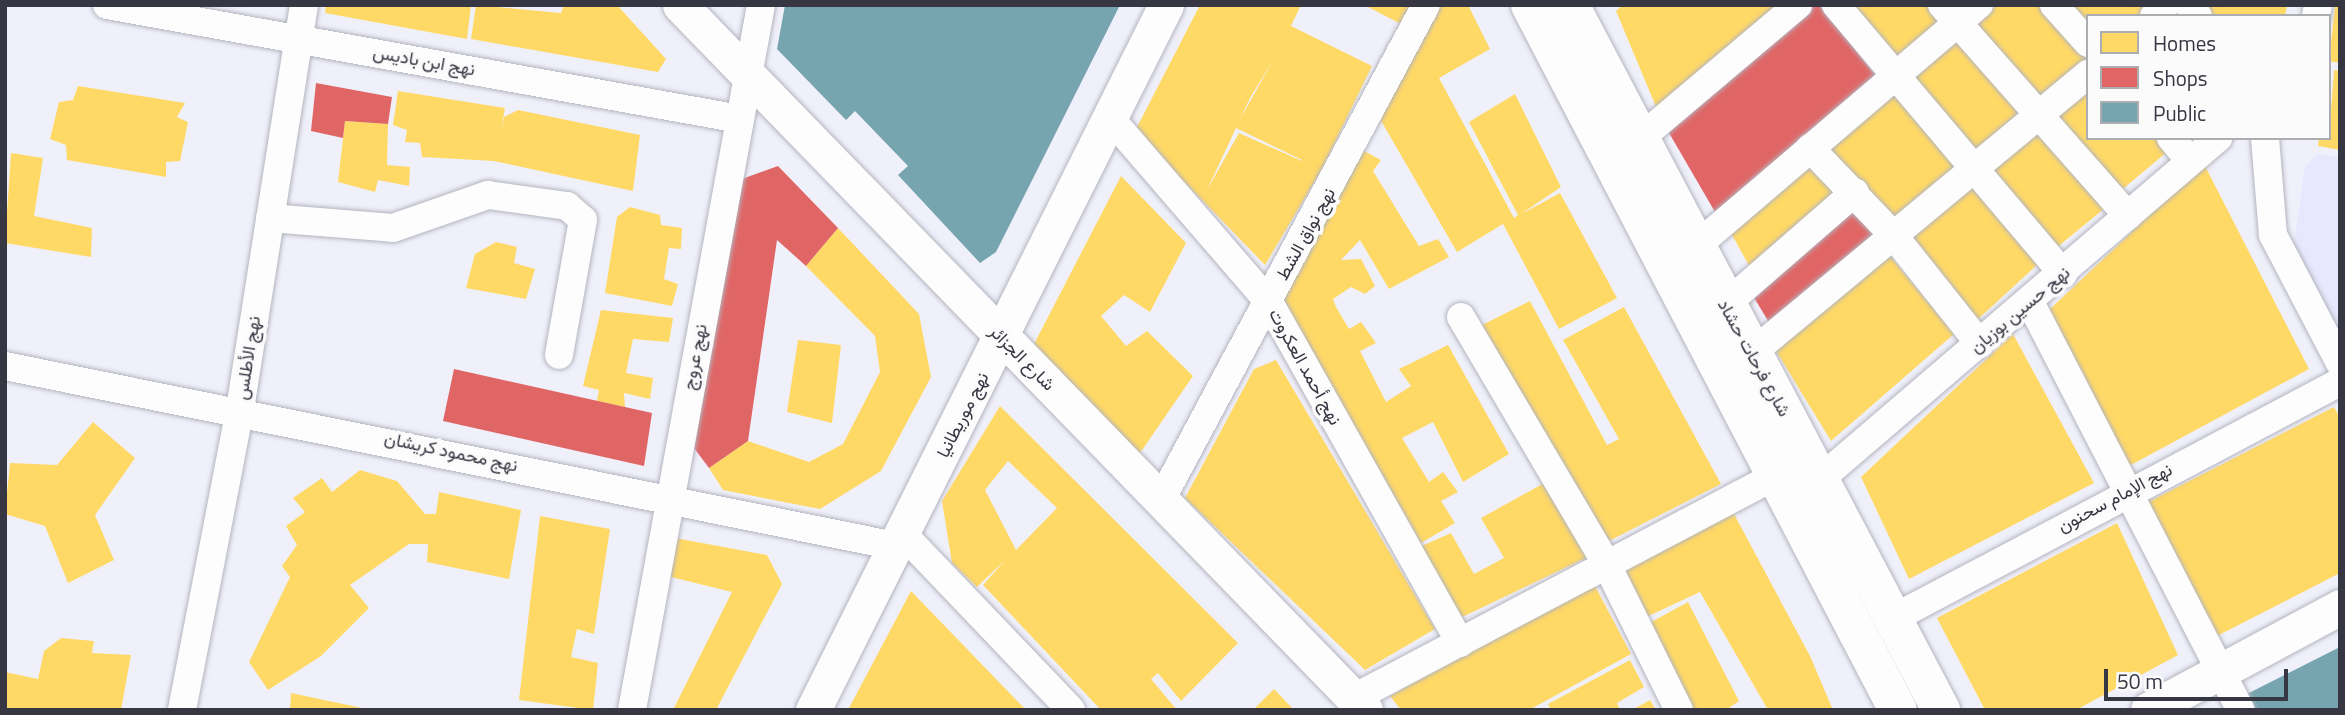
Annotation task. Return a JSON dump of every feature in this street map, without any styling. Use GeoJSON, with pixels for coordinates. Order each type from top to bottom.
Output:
{"type":"FeatureCollection","features":[{"type":"Feature","properties":{"kind":"main road","name":"شارع فرحات حشاد"},"geometry":{"type":"LineString","coordinates":[[1530,5],[1778,474],[1898,710]]}},
{"type":"Feature","properties":{"kind":"main road","name":"شارع فرحات حشاد"},"geometry":{"type":"LineString","coordinates":[[1570,5],[1637,141],[1941,710]]}},
{"type":"Feature","properties":{"kind":"street","name":"نهج ابن باديس"},"geometry":{"type":"LineString","coordinates":[[107,5],[740,119]]}},
{"type":"Feature","properties":{"kind":"street","name":"نهج الأطلس"},"geometry":{"type":"LineString","coordinates":[[182,710],[240,409],[304,5]]}},
{"type":"Feature","properties":{"kind":"street","name":"شارع الجزائر"},"geometry":{"type":"LineString","coordinates":[[680,5],[1359,704]]}},
{"type":"Feature","properties":{"kind":"street","name":"نهج عروج"},"geometry":{"type":"LineString","coordinates":[[632,710],[668,498],[761,5]]}},
{"type":"Feature","properties":{"kind":"street","name":"نهج موريطانيا"},"geometry":{"type":"LineString","coordinates":[[813,710],[1002,339],[1166,5]]}},
{"type":"Feature","properties":{"kind":"street","name":"نهج نواق الشط"},"geometry":{"type":"LineString","coordinates":[[1161,498],[1269,302],[1426,5]]}},
{"type":"Feature","properties":{"kind":"street"},"geometry":{"type":"LineString","coordinates":[[1637,141],[1798,5]]}},
{"type":"Feature","properties":{"kind":"street"},"geometry":{"type":"LineString","coordinates":[[1836,5],[2063,274]]}},
{"type":"Feature","properties":{"kind":"street"},"geometry":{"type":"LineString","coordinates":[[2054,5],[2086,41]]}},
{"type":"Feature","properties":{"kind":"street"},"geometry":{"type":"LineString","coordinates":[[1694,248],[1897,77],[1959,11],[2041,114],[2128,216]]}},
{"type":"Feature","properties":{"kind":"street"},"geometry":{"type":"LineString","coordinates":[[1752,353],[2086,76]]}},
{"type":"Feature","properties":{"kind":"street","name":"نهج أحمد العكروت"},"geometry":{"type":"LineString","coordinates":[[1111,119],[1269,302],[1460,643]]}},
{"type":"Feature","properties":{"kind":"street"},"geometry":{"type":"LineString","coordinates":[[2173,140],[2190,161]]}},
{"type":"Feature","properties":{"kind":"street","name":"نهج حسين بوزيان"},"geometry":{"type":"LineString","coordinates":[[1819,480],[2063,274],[2216,140]]}},
{"type":"Feature","properties":{"kind":"street"},"geometry":{"type":"LineString","coordinates":[[2265,140],[2273,235],[2340,363]]}},
{"type":"Feature","properties":{"kind":"street"},"geometry":{"type":"LineString","coordinates":[[1810,148],[1855,192],[1894,236],[1980,344]]}},
{"type":"Feature","properties":{"kind":"street"},"geometry":{"type":"LineString","coordinates":[[1725,305],[1855,192]]}},
{"type":"Feature","properties":{"kind":"street"},"geometry":{"type":"LineString","coordinates":[[270,218],[393,228],[488,195],[567,206],[583,220],[559,355]]}},
{"type":"Feature","properties":{"kind":"street"},"geometry":{"type":"LineString","coordinates":[[2030,302],[2241,710]]}},
{"type":"Feature","properties":{"kind":"street"},"geometry":{"type":"LineString","coordinates":[[1461,317],[1605,563],[1679,710]]}},
{"type":"Feature","properties":{"kind":"street","name":"نهج محمود كريشان"},"geometry":{"type":"LineString","coordinates":[[5,366],[240,409],[668,498],[898,539]]}},
{"type":"Feature","properties":{"kind":"street","name":"نهج الإمام سحنون"},"geometry":{"type":"LineString","coordinates":[[1892,619],[2129,489],[2340,382]]}},
{"type":"Feature","properties":{"kind":"street"},"geometry":{"type":"LineString","coordinates":[[1359,704],[1460,643],[1605,563],[1778,474]]}},
{"type":"Feature","properties":{"kind":"street"},"geometry":{"type":"LineString","coordinates":[[898,539],[1071,710]]}},
{"type":"Feature","properties":{"kind":"street"},"geometry":{"type":"LineString","coordinates":[[2148,710],[2340,607]]}},
{"type":"Feature","properties":{"kind":"shaded area"},"geometry":{"type":"Polygon","coordinates":[[[2317,154],[2340,158],[2340,337],[2294,243],[2305,166],[2317,154]]]}},
{"type":"Feature","properties":{"kind":"building: Homes"},"geometry":{"type":"Polygon","coordinates":[[[326,5],[471,5],[467,39],[325,13],[326,5]]]}},
{"type":"Feature","properties":{"kind":"building: Homes"},"geometry":{"type":"Polygon","coordinates":[[[476,5],[561,13],[564,5],[617,5],[666,59],[658,72],[471,39],[476,5]]]}},
{"type":"Feature","properties":{"kind":"building: Homes"},"geometry":{"type":"Polygon","coordinates":[[[1200,5],[1301,5],[1291,26],[1372,66],[1322,169],[1265,265],[1135,131],[1200,5]],[[1274,59],[1250,98],[1240,119],[1274,59]],[[1236,128],[1207,190],[1239,133],[1302,161],[1302,160],[1236,128]]]}},
{"type":"Feature","properties":{"kind":"building: Homes"},"geometry":{"type":"Polygon","coordinates":[[[1364,5],[1411,5],[1401,24],[1364,5]]]}},
{"type":"Feature","properties":{"kind":"building: Homes"},"geometry":{"type":"Polygon","coordinates":[[[1435,5],[1468,5],[1490,49],[1439,78],[1514,218],[1518,215],[1469,122],[1515,94],[1561,187],[1521,214],[1560,193],[1617,298],[1559,329],[1503,224],[1457,252],[1380,119],[1435,5]]]}},
{"type":"Feature","properties":{"kind":"building: Homes"},"geometry":{"type":"Polygon","coordinates":[[[1623,5],[1794,5],[1659,114],[1616,11],[1623,5]]]}},
{"type":"Feature","properties":{"kind":"building: Homes"},"geometry":{"type":"Polygon","coordinates":[[[1847,5],[1932,5],[1947,23],[1897,65],[1847,5]]]}},
{"type":"Feature","properties":{"kind":"building: Homes"},"geometry":{"type":"Polygon","coordinates":[[[1997,5],[2043,5],[2086,57],[2086,61],[2039,101],[1974,26],[1997,5]]]}},
{"type":"Feature","properties":{"kind":"building: Homes"},"geometry":{"type":"Polygon","coordinates":[[[2063,5],[2151,7],[2142,14],[2086,14],[2086,33],[2063,5]]]}},
{"type":"Feature","properties":{"kind":"building: Homes"},"geometry":{"type":"Polygon","coordinates":[[[2203,5],[2287,5],[2285,14],[2210,14],[2203,5]]]}},
{"type":"Feature","properties":{"kind":"building: Homes"},"geometry":{"type":"Polygon","coordinates":[[[2335,5],[2340,5],[2340,63],[2331,61],[2335,5]]]}},
{"type":"Feature","properties":{"kind":"building: Homes"},"geometry":{"type":"Polygon","coordinates":[[[1958,38],[2023,114],[1975,156],[1910,80],[1958,38]]]}},
{"type":"Feature","properties":{"kind":"building: Homes"},"geometry":{"type":"Polygon","coordinates":[[[2334,70],[2340,71],[2340,150],[2318,146],[2319,140],[2331,140],[2334,70]]]}},
{"type":"Feature","properties":{"kind":"building: Homes"},"geometry":{"type":"Polygon","coordinates":[[[2086,84],[2086,140],[2158,140],[2167,152],[2118,193],[2051,114],[2086,84]]]}},
{"type":"Feature","properties":{"kind":"building: Homes"},"geometry":{"type":"Polygon","coordinates":[[[78,86],[185,103],[177,117],[188,122],[180,161],[166,162],[166,177],[67,160],[66,145],[50,139],[59,102],[73,100],[78,86]]]}},
{"type":"Feature","properties":{"kind":"building: Homes"},"geometry":{"type":"Polygon","coordinates":[[[398,91],[505,108],[500,136],[504,117],[518,110],[640,135],[633,191],[494,161],[422,157],[420,143],[405,142],[407,130],[393,125],[398,91]]]}},
{"type":"Feature","properties":{"kind":"building: Homes"},"geometry":{"type":"Polygon","coordinates":[[[1893,92],[1955,167],[1891,225],[1828,147],[1893,92]]]}},
{"type":"Feature","properties":{"kind":"building: Homes"},"geometry":{"type":"Polygon","coordinates":[[[345,121],[388,124],[387,165],[410,167],[409,186],[378,180],[375,192],[338,182],[345,121]]]}},
{"type":"Feature","properties":{"kind":"building: Homes"},"geometry":{"type":"Polygon","coordinates":[[[2039,128],[2105,208],[2055,249],[1989,169],[2039,128]]]}},
{"type":"Feature","properties":{"kind":"building: Homes"},"geometry":{"type":"Polygon","coordinates":[[[1364,151],[1381,160],[1373,171],[1419,246],[1438,239],[1449,257],[1389,289],[1360,240],[1341,260],[1361,259],[1375,286],[1365,294],[1351,287],[1333,299],[1336,307],[1349,329],[1361,322],[1376,343],[1360,351],[1386,402],[1411,386],[1399,369],[1448,345],[1509,454],[1463,482],[1433,422],[1402,438],[1429,482],[1443,472],[1458,492],[1441,501],[1455,523],[1421,543],[1282,298],[1364,151]]]}},
{"type":"Feature","properties":{"kind":"building: Homes"},"geometry":{"type":"Polygon","coordinates":[[[11,153],[43,158],[34,216],[92,228],[91,257],[5,243],[11,153]]]}},
{"type":"Feature","properties":{"kind":"building: Homes"},"geometry":{"type":"Polygon","coordinates":[[[1813,160],[1841,193],[1752,271],[1731,233],[1813,160]]]}},
{"type":"Feature","properties":{"kind":"building: Homes"},"geometry":{"type":"Polygon","coordinates":[[[2204,164],[2309,369],[2129,466],[2049,310],[2204,164]]]}},
{"type":"Feature","properties":{"kind":"building: Homes"},"geometry":{"type":"Polygon","coordinates":[[[1121,176],[1186,243],[1150,312],[1124,295],[1101,316],[1126,346],[1147,331],[1193,376],[1138,456],[1032,348],[1121,176]]]}},
{"type":"Feature","properties":{"kind":"building: Homes"},"geometry":{"type":"Polygon","coordinates":[[[1971,183],[2038,264],[1976,321],[1906,238],[1971,183]]]}},
{"type":"Feature","properties":{"kind":"building: Homes"},"geometry":{"type":"Polygon","coordinates":[[[630,207],[660,215],[661,225],[682,228],[681,249],[669,248],[664,279],[678,284],[672,306],[605,293],[617,217],[630,207]]]}},
{"type":"Feature","properties":{"kind":"building: Homes"},"geometry":{"type":"Polygon","coordinates":[[[838,228],[919,314],[931,377],[881,471],[820,509],[723,490],[709,468],[748,441],[809,462],[843,444],[880,372],[875,336],[806,266],[838,228]]]}},
{"type":"Feature","properties":{"kind":"building: Homes"},"geometry":{"type":"Polygon","coordinates":[[[496,242],[517,247],[514,263],[535,269],[526,299],[466,288],[475,254],[496,242]]]}},
{"type":"Feature","properties":{"kind":"building: Homes"},"geometry":{"type":"Polygon","coordinates":[[[1886,251],[1954,334],[1831,441],[1773,346],[1886,251]]]}},
{"type":"Feature","properties":{"kind":"building: Homes"},"geometry":{"type":"Polygon","coordinates":[[[1530,301],[1607,445],[1619,439],[1563,340],[1624,307],[1721,484],[1607,542],[1478,327],[1530,301]]]}},
{"type":"Feature","properties":{"kind":"building: Homes"},"geometry":{"type":"Polygon","coordinates":[[[601,310],[673,318],[669,342],[633,339],[626,373],[653,378],[650,399],[624,393],[625,407],[597,401],[599,390],[583,386],[601,310]]]}},
{"type":"Feature","properties":{"kind":"building: Homes"},"geometry":{"type":"Polygon","coordinates":[[[2013,334],[2094,483],[1909,579],[1861,477],[2013,334]]]}},
{"type":"Feature","properties":{"kind":"building: Homes"},"geometry":{"type":"Polygon","coordinates":[[[798,340],[841,345],[832,423],[787,412],[798,340]]]}},
{"type":"Feature","properties":{"kind":"building: Homes"},"geometry":{"type":"Polygon","coordinates":[[[1276,360],[1435,629],[1365,670],[1185,498],[1254,369],[1276,360]]]}},
{"type":"Feature","properties":{"kind":"building: Homes"},"geometry":{"type":"Polygon","coordinates":[[[1000,406],[1238,643],[1181,701],[1158,673],[1151,679],[1177,710],[1101,710],[983,585],[1005,560],[977,587],[952,563],[942,501],[1000,406]],[[1008,461],[985,490],[1016,550],[1057,508],[1008,461]]]}},
{"type":"Feature","properties":{"kind":"building: Homes"},"geometry":{"type":"Polygon","coordinates":[[[2334,407],[2340,418],[2340,573],[2217,636],[2148,502],[2334,407]]]}},
{"type":"Feature","properties":{"kind":"building: Homes"},"geometry":{"type":"Polygon","coordinates":[[[93,422],[135,458],[95,515],[114,560],[68,583],[45,526],[5,514],[10,463],[57,465],[93,422]]]}},
{"type":"Feature","properties":{"kind":"building: Homes"},"geometry":{"type":"Polygon","coordinates":[[[360,470],[397,481],[425,514],[436,514],[439,492],[521,510],[509,579],[427,562],[428,544],[409,544],[350,585],[369,608],[321,656],[268,690],[249,662],[290,577],[282,566],[297,545],[286,526],[305,512],[293,498],[322,478],[332,492],[360,470]]]}},
{"type":"Feature","properties":{"kind":"building: Homes"},"geometry":{"type":"Polygon","coordinates":[[[1546,482],[1588,557],[1454,621],[1417,548],[1451,533],[1474,574],[1504,558],[1481,518],[1546,482]]]}},
{"type":"Feature","properties":{"kind":"building: Homes"},"geometry":{"type":"Polygon","coordinates":[[[1733,512],[1810,656],[1833,710],[1768,710],[1700,592],[1642,619],[1619,572],[1733,512]]]}},
{"type":"Feature","properties":{"kind":"building: Homes"},"geometry":{"type":"Polygon","coordinates":[[[540,516],[610,529],[594,634],[577,629],[571,657],[598,663],[593,710],[519,700],[540,516]]]}},
{"type":"Feature","properties":{"kind":"building: Homes"},"geometry":{"type":"Polygon","coordinates":[[[2117,523],[2178,655],[2076,710],[1985,710],[1937,618],[2117,523]]]}},
{"type":"Feature","properties":{"kind":"building: Homes"},"geometry":{"type":"Polygon","coordinates":[[[675,538],[767,555],[782,584],[716,710],[673,710],[732,592],[667,576],[675,538]]]}},
{"type":"Feature","properties":{"kind":"building: Homes"},"geometry":{"type":"Polygon","coordinates":[[[1594,584],[1631,654],[1529,710],[1401,710],[1390,696],[1594,584]]]}},
{"type":"Feature","properties":{"kind":"building: Homes"},"geometry":{"type":"Polygon","coordinates":[[[911,591],[1026,710],[848,710],[911,591]]]}},
{"type":"Feature","properties":{"kind":"building: Homes"},"geometry":{"type":"Polygon","coordinates":[[[1688,602],[1739,701],[1726,710],[1688,710],[1644,626],[1688,602]]]}},
{"type":"Feature","properties":{"kind":"building: Homes"},"geometry":{"type":"Polygon","coordinates":[[[61,638],[94,641],[92,653],[131,655],[121,710],[5,710],[5,672],[38,679],[44,651],[61,638]]]}},
{"type":"Feature","properties":{"kind":"building: Homes"},"geometry":{"type":"Polygon","coordinates":[[[1630,660],[1644,687],[1617,703],[1620,710],[1551,710],[1548,704],[1630,660]]]}},
{"type":"Feature","properties":{"kind":"building: Homes"},"geometry":{"type":"Polygon","coordinates":[[[1274,689],[1294,710],[1253,710],[1274,689]]]}},
{"type":"Feature","properties":{"kind":"building: Homes"},"geometry":{"type":"Polygon","coordinates":[[[291,693],[367,709],[367,710],[290,710],[291,693]]]}},
{"type":"Feature","properties":{"kind":"building: Homes"},"geometry":{"type":"Polygon","coordinates":[[[1650,700],[1656,710],[1632,710],[1650,700]]]}},
{"type":"Feature","properties":{"kind":"building: Shops"},"geometry":{"type":"Polygon","coordinates":[[[1809,5],[1819,5],[1876,76],[1715,212],[1665,126],[1809,5]]]}},
{"type":"Feature","properties":{"kind":"building: Shops"},"geometry":{"type":"Polygon","coordinates":[[[316,83],[392,97],[388,124],[345,121],[343,138],[311,131],[316,83]]]}},
{"type":"Feature","properties":{"kind":"building: Shops"},"geometry":{"type":"Polygon","coordinates":[[[778,166],[838,228],[806,266],[777,240],[748,441],[709,468],[694,448],[739,180],[778,166]]]}},
{"type":"Feature","properties":{"kind":"building: Shops"},"geometry":{"type":"Polygon","coordinates":[[[1856,203],[1881,231],[1770,324],[1750,291],[1856,203]]]}},
{"type":"Feature","properties":{"kind":"building: Shops"},"geometry":{"type":"Polygon","coordinates":[[[454,369],[652,413],[644,466],[443,421],[454,369]]]}},
{"type":"Feature","properties":{"kind":"building: Public"},"geometry":{"type":"Polygon","coordinates":[[[785,5],[1120,5],[996,252],[980,263],[898,175],[908,166],[855,111],[846,120],[777,49],[785,5]]]}},
{"type":"Feature","properties":{"kind":"building: Public"},"geometry":{"type":"Polygon","coordinates":[[[2340,647],[2340,710],[2256,710],[2247,694],[2340,647]]]}}]}
